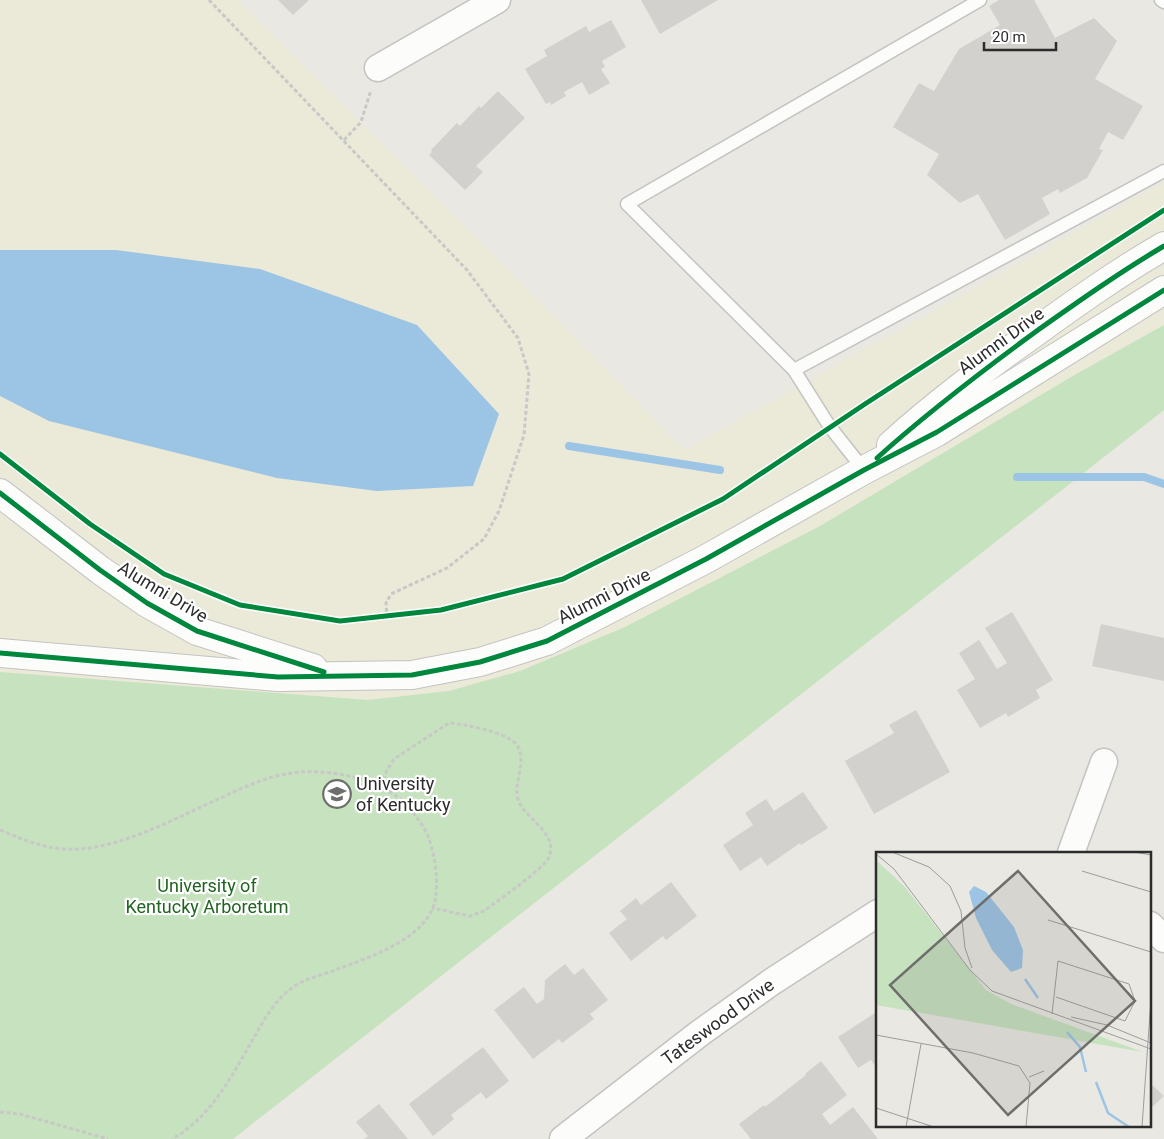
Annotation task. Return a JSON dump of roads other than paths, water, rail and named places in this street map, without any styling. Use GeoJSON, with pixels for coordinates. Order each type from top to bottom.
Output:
{"type":"FeatureCollection","features":[{"type":"Feature","properties":{"kind":"main road","name":"Alumni Drive"},"geometry":{"type":"LineString","coordinates":[[864,470],[919,420],[997,360],[1104,282],[1164,246]]}},
{"type":"Feature","properties":{"kind":"main road","name":"Alumni Drive"},"geometry":{"type":"LineString","coordinates":[[0,653],[278,677],[412,675],[480,662],[546,640],[706,559],[864,470],[938,432],[1164,290]]}},
{"type":"Feature","properties":{"kind":"main road","name":"Alumni Drive"},"geometry":{"type":"LineString","coordinates":[[0,493],[100,570],[148,603],[197,631],[334,675]]}},
{"type":"Feature","properties":{"kind":"street"},"geometry":{"type":"LineString","coordinates":[[378,68],[497,0]]}},
{"type":"Feature","properties":{"kind":"street"},"geometry":{"type":"LineString","coordinates":[[1071,852],[1104,762]]}},
{"type":"Feature","properties":{"kind":"street","name":"Tateswood Drive"},"geometry":{"type":"LineString","coordinates":[[563,1139],[700,1033],[773,981],[876,914]]}},
{"type":"Feature","properties":{"kind":"street"},"geometry":{"type":"LineString","coordinates":[[1152,927],[1164,939]]}},
{"type":"Feature","properties":{"kind":"lane"},"geometry":{"type":"LineString","coordinates":[[864,470],[830,427],[794,370],[627,204],[980,0]]}},
{"type":"Feature","properties":{"kind":"lane"},"geometry":{"type":"LineString","coordinates":[[794,370],[1164,171]]}},
{"type":"Feature","properties":{"kind":"water"},"geometry":{"type":"Polygon","coordinates":[[[0,250],[116,250],[260,269],[417,325],[499,414],[473,486],[377,491],[277,478],[49,421],[0,396],[0,250]]]}},
{"type":"Feature","properties":{"kind":"waterway"},"geometry":{"type":"LineString","coordinates":[[569,446],[720,470]]}},
{"type":"Feature","properties":{"kind":"waterway"},"geometry":{"type":"LineString","coordinates":[[1017,477],[1144,477],[1164,484]]}},
{"type":"Feature","properties":{"kind":"place","name":"University of Kentucky"},"geometry":{"type":"Point","coordinates":[337,794]}},
{"type":"Feature","properties":{"kind":"park label","name":"University of Kentucky Arboretum"},"geometry":{"type":"Point","coordinates":[207,896]}}]}
